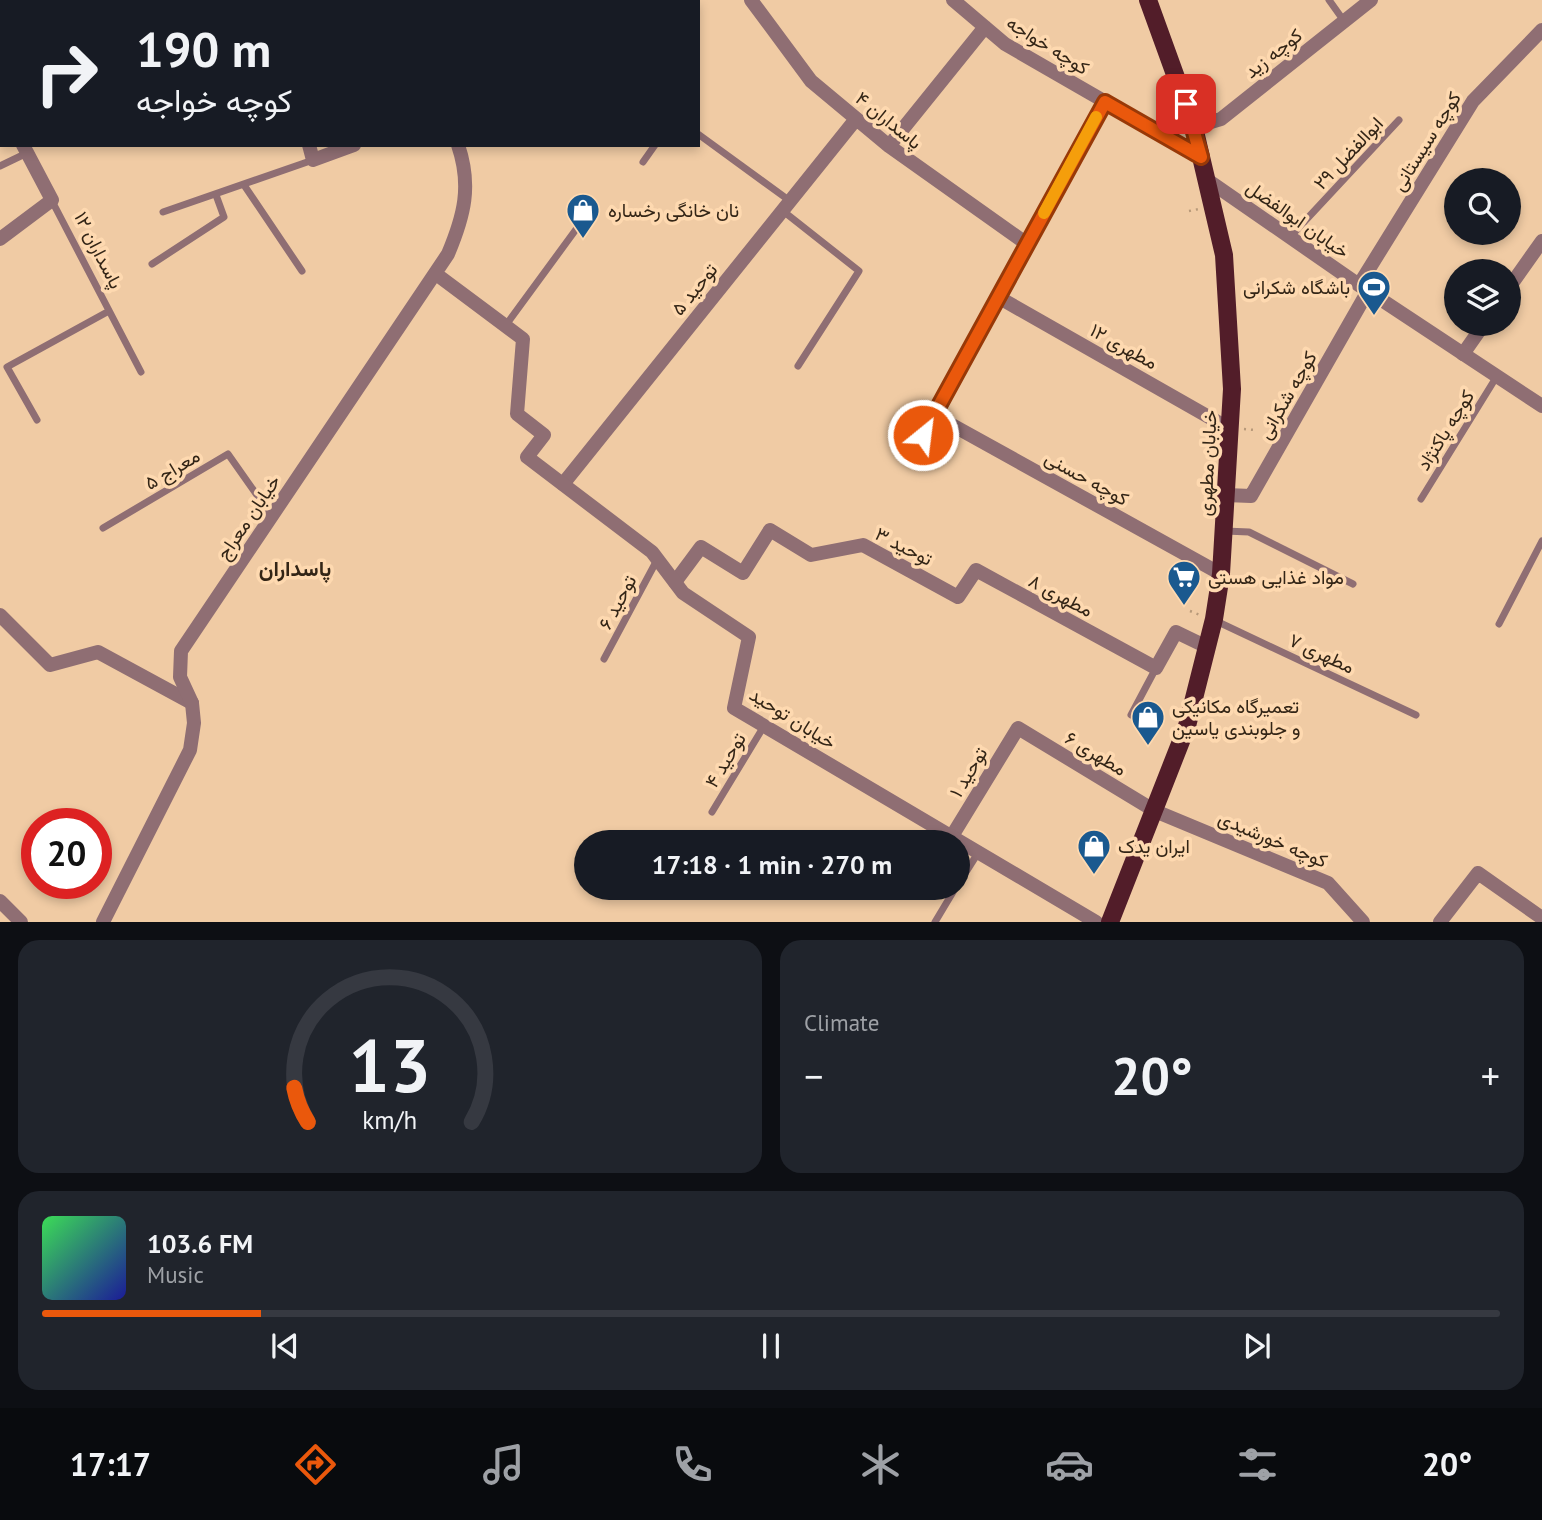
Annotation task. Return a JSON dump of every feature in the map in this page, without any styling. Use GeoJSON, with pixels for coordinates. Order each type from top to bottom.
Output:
{"type":"FeatureCollection","features":[{"type":"Feature","properties":{"kind":"main road","name":"خیابان مطهری"},"geometry":{"type":"LineString","coordinates":[[1110,922],[1187,726],[1214,620],[1221,574],[1232,388],[1224,256],[1194,127],[1148,0]]}},
{"type":"Feature","properties":{"kind":"street","name":"پاسداران ۴"},"geometry":{"type":"LineString","coordinates":[[751,0],[811,81],[889,146],[1027,244]]}},
{"type":"Feature","properties":{"kind":"street","name":"کوچه خواجه"},"geometry":{"type":"LineString","coordinates":[[953,0],[1005,44],[1201,157]]}},
{"type":"Feature","properties":{"kind":"street","name":"کوچه زید"},"geometry":{"type":"LineString","coordinates":[[1194,127],[1221,119],[1371,0]]}},
{"type":"Feature","properties":{"kind":"street"},"geometry":{"type":"LineString","coordinates":[[889,146],[985,27]]}},
{"type":"Feature","properties":{"kind":"street","name":"کوچه سیستانی"},"geometry":{"type":"LineString","coordinates":[[1364,288],[1473,101],[1542,30]]}},
{"type":"Feature","properties":{"kind":"street"},"geometry":{"type":"LineString","coordinates":[[934,415],[1105,102]]}},
{"type":"Feature","properties":{"kind":"street","name":"توحید ۵"},"geometry":{"type":"LineString","coordinates":[[562,484],[856,119]]}},
{"type":"Feature","properties":{"kind":"street"},"geometry":{"type":"LineString","coordinates":[[311,153],[343,147]]}},
{"type":"Feature","properties":{"kind":"street","name":"خیابان معراج"},"geometry":{"type":"LineString","coordinates":[[103,922],[190,750],[194,723],[191,704],[180,677],[181,651],[448,254],[463,211],[465,166],[460,147]]}},
{"type":"Feature","properties":{"kind":"street","name":"پاسداران ۱۲"},"geometry":{"type":"LineString","coordinates":[[25,149],[51,200]]}},
{"type":"Feature","properties":{"kind":"street","name":"خیابان ابوالفضل"},"geometry":{"type":"LineString","coordinates":[[1206,179],[1542,406]]}},
{"type":"Feature","properties":{"kind":"street"},"geometry":{"type":"LineString","coordinates":[[0,239],[51,200]]}},
{"type":"Feature","properties":{"kind":"street"},"geometry":{"type":"LineString","coordinates":[[1521,271],[1542,241]]}},
{"type":"Feature","properties":{"kind":"street","name":"خیابان توحید"},"geometry":{"type":"LineString","coordinates":[[436,274],[523,339],[517,414],[544,435],[527,457],[652,552],[683,593],[748,637],[734,708],[942,830]]}},
{"type":"Feature","properties":{"kind":"street","name":"کوچه شکرانی"},"geometry":{"type":"LineString","coordinates":[[1226,495],[1251,496],[1364,288]]}},
{"type":"Feature","properties":{"kind":"street","name":"مطهری ۱۲"},"geometry":{"type":"LineString","coordinates":[[998,298],[1230,429]]}},
{"type":"Feature","properties":{"kind":"street"},"geometry":{"type":"LineString","coordinates":[[1463,354],[1476,336]]}},
{"type":"Feature","properties":{"kind":"street","name":"کوچه حسنی"},"geometry":{"type":"LineString","coordinates":[[934,415],[1221,574]]}},
{"type":"Feature","properties":{"kind":"street","name":"توحید ۳"},"geometry":{"type":"LineString","coordinates":[[675,582],[701,547],[743,573],[771,530],[811,555],[863,545],[958,597]]}},
{"type":"Feature","properties":{"kind":"street","name":"مطهری ۸"},"geometry":{"type":"LineString","coordinates":[[958,597],[976,570],[1156,668]]}},
{"type":"Feature","properties":{"kind":"street"},"geometry":{"type":"LineString","coordinates":[[0,615],[50,665],[98,652],[191,704]]}},
{"type":"Feature","properties":{"kind":"street"},"geometry":{"type":"LineString","coordinates":[[1156,668],[1176,632],[1207,647]]}},
{"type":"Feature","properties":{"kind":"street","name":"مطهری ۶"},"geometry":{"type":"LineString","coordinates":[[1018,728],[1155,811]]}},
{"type":"Feature","properties":{"kind":"street","name":"توحید ۱"},"geometry":{"type":"LineString","coordinates":[[956,830],[1018,728]]}},
{"type":"Feature","properties":{"kind":"street","name":"کوچه خورشیدی"},"geometry":{"type":"LineString","coordinates":[[1155,811],[1328,883],[1363,922]]}},
{"type":"Feature","properties":{"kind":"street","name":"خیابان توحید"},"geometry":{"type":"LineString","coordinates":[[970,847],[1096,922]]}},
{"type":"Feature","properties":{"kind":"street"},"geometry":{"type":"LineString","coordinates":[[1440,922],[1478,873],[1542,918]]}},
{"type":"Feature","properties":{"kind":"street"},"geometry":{"type":"LineString","coordinates":[[0,901],[21,922]]}},
{"type":"Feature","properties":{"kind":"lane"},"geometry":{"type":"LineString","coordinates":[[1329,0],[1345,21]]}},
{"type":"Feature","properties":{"kind":"lane","name":"ابوالفضل ۲۹"},"geometry":{"type":"LineString","coordinates":[[1290,237],[1399,120]]}},
{"type":"Feature","properties":{"kind":"lane"},"geometry":{"type":"LineString","coordinates":[[700,136],[787,206],[859,271],[799,366]]}},
{"type":"Feature","properties":{"kind":"lane"},"geometry":{"type":"LineString","coordinates":[[643,162],[654,147]]}},
{"type":"Feature","properties":{"kind":"lane"},"geometry":{"type":"LineString","coordinates":[[0,166],[25,149]]}},
{"type":"Feature","properties":{"kind":"lane"},"geometry":{"type":"LineString","coordinates":[[163,212],[244,185],[311,153]]}},
{"type":"Feature","properties":{"kind":"lane"},"geometry":{"type":"LineString","coordinates":[[244,185],[302,271]]}},
{"type":"Feature","properties":{"kind":"lane"},"geometry":{"type":"LineString","coordinates":[[152,264],[224,217],[216,195]]}},
{"type":"Feature","properties":{"kind":"lane","name":"پاسداران ۱۲"},"geometry":{"type":"LineString","coordinates":[[51,200],[141,372]]}},
{"type":"Feature","properties":{"kind":"lane"},"geometry":{"type":"LineString","coordinates":[[506,326],[588,212]]}},
{"type":"Feature","properties":{"kind":"lane"},"geometry":{"type":"LineString","coordinates":[[37,420],[7,367],[109,311]]}},
{"type":"Feature","properties":{"kind":"lane","name":"کوچه پاکنژاد"},"geometry":{"type":"LineString","coordinates":[[1421,499],[1497,376]]}},
{"type":"Feature","properties":{"kind":"lane"},"geometry":{"type":"LineString","coordinates":[[913,454],[934,415]]}},
{"type":"Feature","properties":{"kind":"lane","name":"معراج ۵"},"geometry":{"type":"LineString","coordinates":[[103,528],[228,454],[272,516]]}},
{"type":"Feature","properties":{"kind":"lane"},"geometry":{"type":"LineString","coordinates":[[1224,530],[1249,532],[1353,584]]}},
{"type":"Feature","properties":{"kind":"lane"},"geometry":{"type":"LineString","coordinates":[[1499,624],[1542,541]]}},
{"type":"Feature","properties":{"kind":"lane","name":"توحید ۶"},"geometry":{"type":"LineString","coordinates":[[604,659],[657,559]]}},
{"type":"Feature","properties":{"kind":"lane","name":"مطهری ۷"},"geometry":{"type":"LineString","coordinates":[[1214,620],[1416,715]]}},
{"type":"Feature","properties":{"kind":"lane"},"geometry":{"type":"LineString","coordinates":[[1131,715],[1156,668]]}},
{"type":"Feature","properties":{"kind":"lane","name":"توحید ۴"},"geometry":{"type":"LineString","coordinates":[[712,812],[764,725]]}},
{"type":"Feature","properties":{"kind":"lane"},"geometry":{"type":"LineString","coordinates":[[970,865],[978,852]]}},
{"type":"Feature","properties":{"kind":"lane"},"geometry":{"type":"LineString","coordinates":[[935,922],[948,900]]}},
{"type":"Feature","properties":{"kind":"slow traffic"},"geometry":{"type":"LineString","coordinates":[[1044,213],[1096,117]]}},
{"type":"Feature","properties":{"kind":"place","name":"نان خانگی رخساره"},"geometry":{"type":"Point","coordinates":[583,240]}},
{"type":"Feature","properties":{"kind":"place","name":"باشگاه شکرانی"},"geometry":{"type":"Point","coordinates":[1374,317]}},
{"type":"Feature","properties":{"kind":"place","name":"مواد غذایی هستی"},"geometry":{"type":"Point","coordinates":[1184,607]}},
{"type":"Feature","properties":{"kind":"place","name":"تعمیرگاه مکانیکی و جلوبندی یاسین"},"geometry":{"type":"Point","coordinates":[1148,747]}},
{"type":"Feature","properties":{"kind":"place","name":"ایران یدک"},"geometry":{"type":"Point","coordinates":[1094,876]}},
{"type":"Feature","properties":{"kind":"district","name":"پاسداران"},"geometry":{"type":"Point","coordinates":[295,569]}},
{"type":"Feature","properties":{"kind":"route"},"geometry":{"type":"LineString","coordinates":[[923,435],[1105,102],[1201,157],[1186,104]]}}]}
